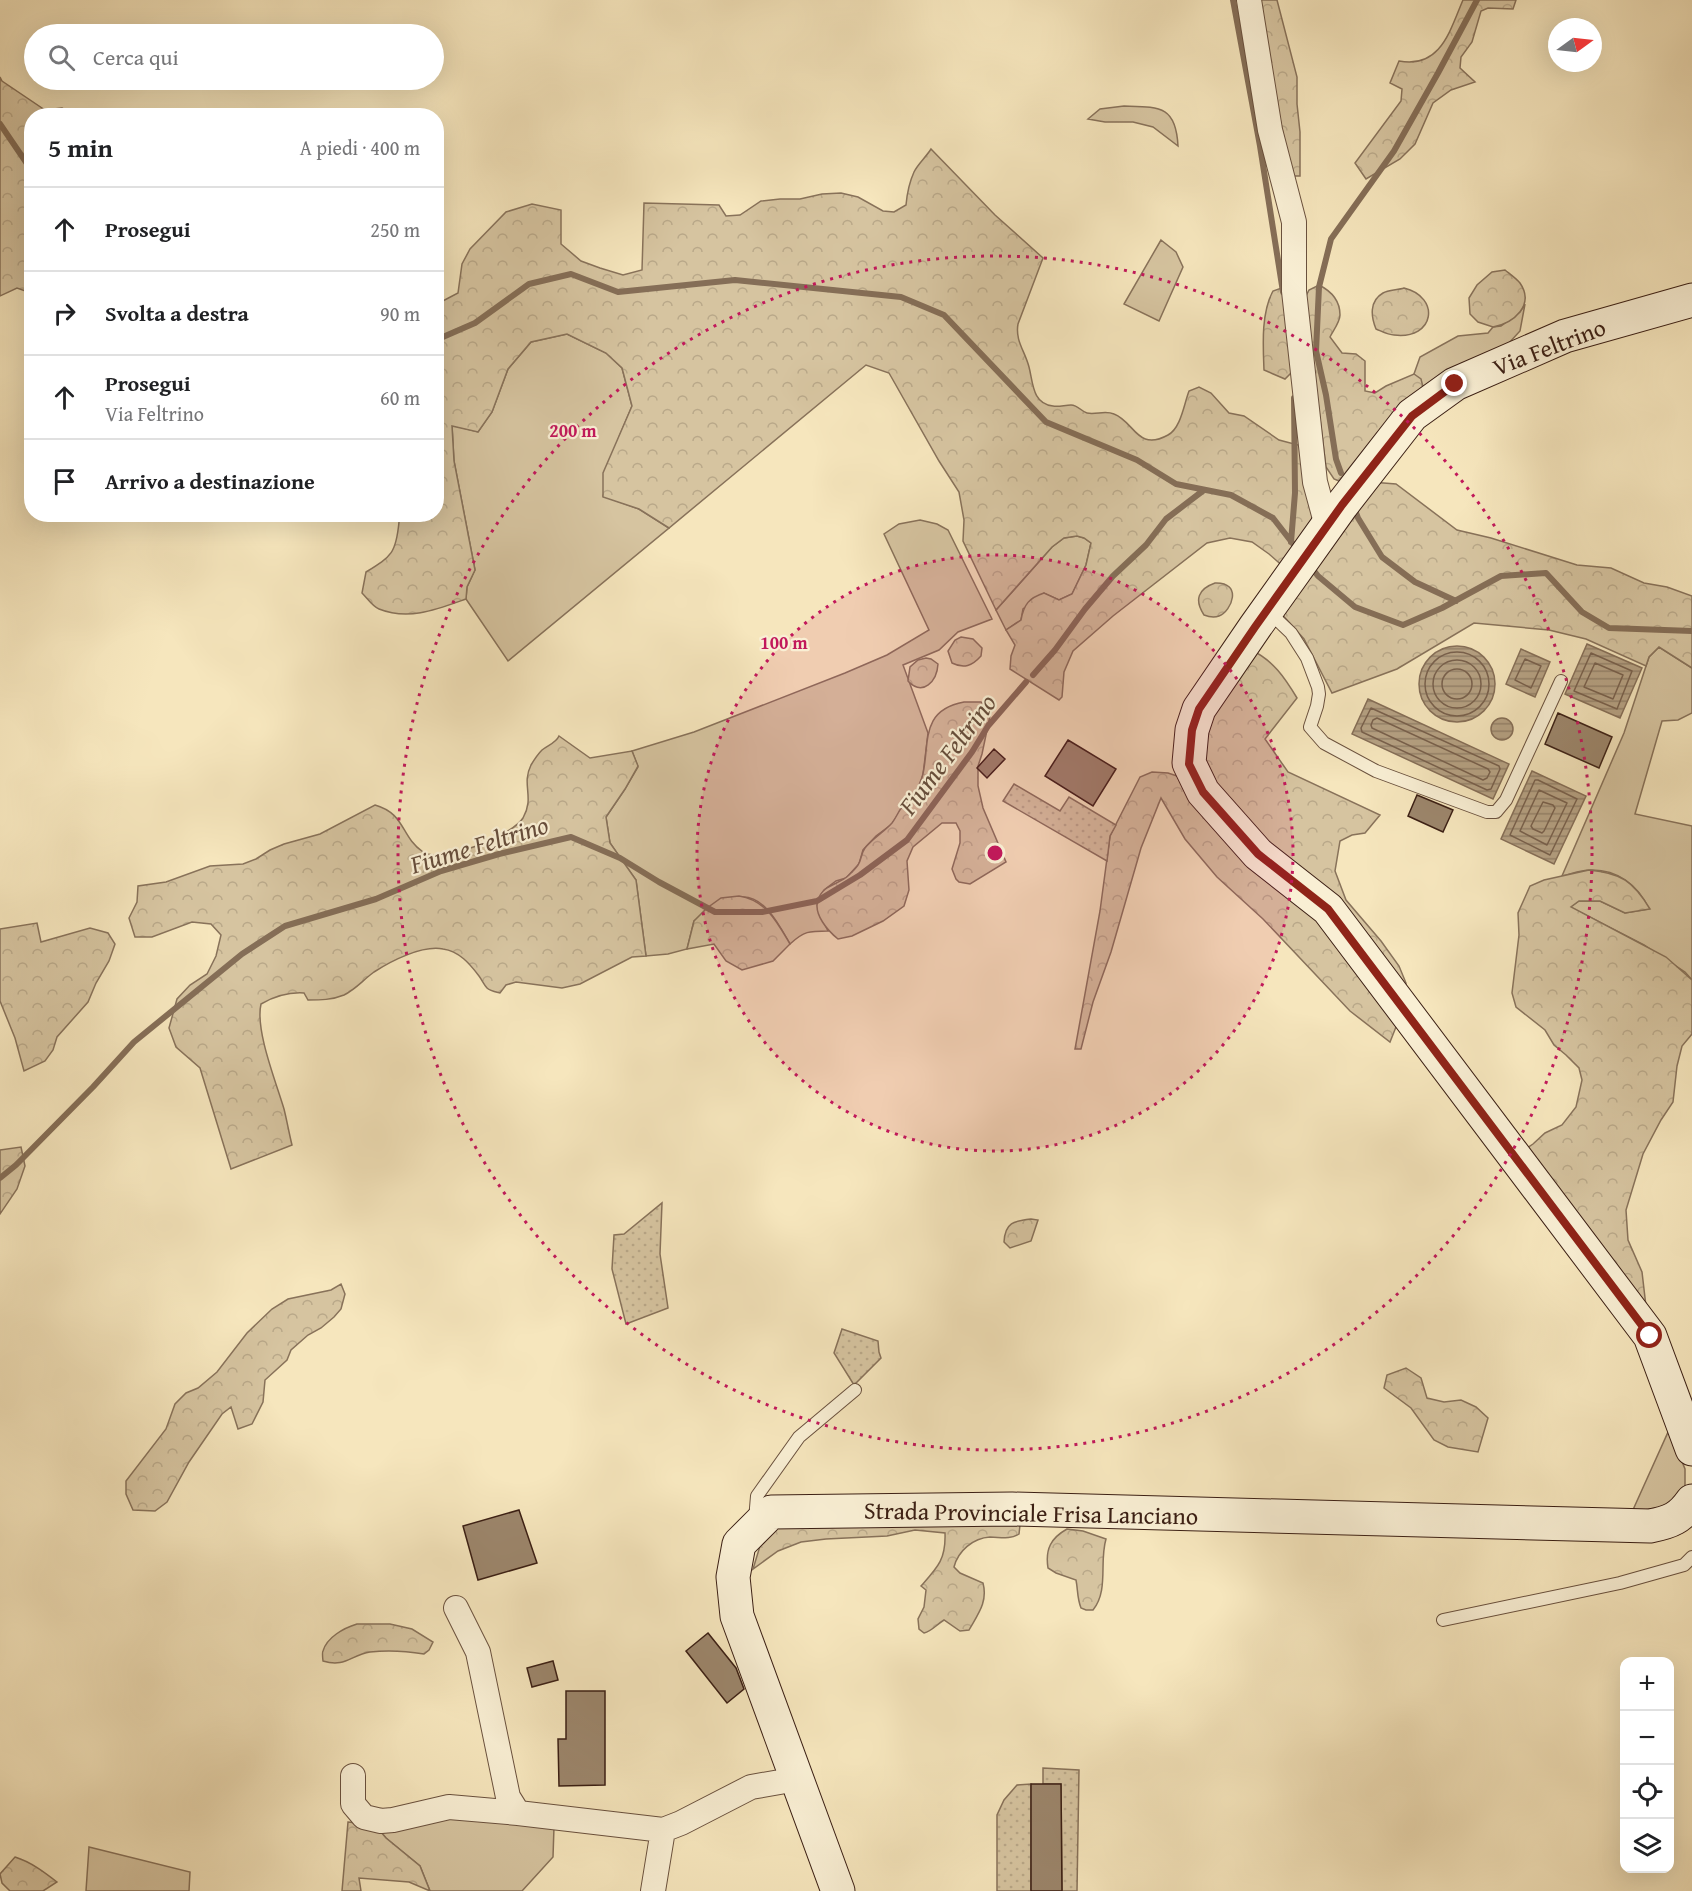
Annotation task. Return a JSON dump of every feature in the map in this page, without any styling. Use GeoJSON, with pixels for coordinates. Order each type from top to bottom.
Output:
{"type":"FeatureCollection","features":[{"type":"Feature","properties":{"kind":"street"},"geometry":{"type":"LineString","coordinates":[[1249,0],[1270,130],[1294,222],[1294,291],[1315,482],[1327,526],[1199,709],[1192,730],[1189,764],[1203,792],[1258,854],[1328,909],[1650,1336],[1692,1449]]}},
{"type":"Feature","properties":{"kind":"street","name":"Via Feltrino"},"geometry":{"type":"LineString","coordinates":[[1327,526],[1412,416],[1455,384],[1565,336],[1692,300]]}},
{"type":"Feature","properties":{"kind":"street","name":"Strada Provinciale Frisa Lanciano"},"geometry":{"type":"LineString","coordinates":[[838,1891],[737,1616],[732,1577],[739,1544],[771,1512],[1012,1509],[1650,1526],[1669,1523],[1689,1509]]}},
{"type":"Feature","properties":{"kind":"street"},"geometry":{"type":"LineString","coordinates":[[456,1608],[478,1652],[508,1797],[518,1813]]}},
{"type":"Feature","properties":{"kind":"street"},"geometry":{"type":"LineString","coordinates":[[353,1776],[353,1804],[364,1817],[381,1821],[449,1807],[663,1830],[751,1787],[797,1779]]}},
{"type":"Feature","properties":{"kind":"street"},"geometry":{"type":"LineString","coordinates":[[653,1891],[663,1830]]}},
{"type":"Feature","properties":{"kind":"lane"},"geometry":{"type":"LineString","coordinates":[[1267,610],[1291,633],[1307,658],[1319,694],[1310,727],[1324,743],[1376,771],[1487,812],[1496,812],[1506,800],[1561,681]]}},
{"type":"Feature","properties":{"kind":"lane"},"geometry":{"type":"LineString","coordinates":[[754,1529],[757,1496],[800,1437],[855,1390]]}},
{"type":"Feature","properties":{"kind":"lane"},"geometry":{"type":"LineString","coordinates":[[1443,1620],[1620,1583],[1684,1565],[1692,1557]]}},
{"type":"Feature","properties":{"kind":"green space"},"geometry":{"type":"Polygon","coordinates":[[[1255,0],[1277,0],[1297,77],[1300,176],[1292,176],[1255,0]]]}},
{"type":"Feature","properties":{"kind":"green space"},"geometry":{"type":"Polygon","coordinates":[[[1463,0],[1516,0],[1513,9],[1488,8],[1481,11],[1472,42],[1461,57],[1460,68],[1475,82],[1451,90],[1433,103],[1415,144],[1400,159],[1366,179],[1355,163],[1401,101],[1402,89],[1390,83],[1399,61],[1413,62],[1425,59],[1434,53],[1448,35],[1463,0]]]}},
{"type":"Feature","properties":{"kind":"green space"},"geometry":{"type":"Polygon","coordinates":[[[0,77],[2,81],[42,108],[24,108],[24,290],[17,288],[0,296],[0,77]]]}},
{"type":"Feature","properties":{"kind":"green space"},"geometry":{"type":"Polygon","coordinates":[[[1124,106],[1156,108],[1163,111],[1174,123],[1178,146],[1153,127],[1133,122],[1105,122],[1088,119],[1100,109],[1124,106]]]}},
{"type":"Feature","properties":{"kind":"green space"},"geometry":{"type":"Polygon","coordinates":[[[931,149],[995,215],[1043,258],[1017,330],[1037,397],[1041,401],[1053,406],[1073,405],[1087,413],[1114,414],[1137,434],[1149,440],[1158,439],[1172,432],[1179,421],[1189,391],[1199,387],[1211,393],[1229,413],[1244,416],[1279,440],[1302,446],[1313,508],[1311,525],[1285,568],[1252,542],[1230,538],[1207,543],[1113,616],[1073,651],[1064,672],[1062,697],[1059,700],[1010,669],[1015,645],[1006,630],[1021,620],[1028,602],[1034,597],[1044,593],[1059,600],[1072,594],[1086,565],[1091,543],[1077,536],[1064,538],[1052,547],[996,610],[963,541],[964,520],[959,492],[889,373],[866,365],[669,528],[639,509],[603,497],[603,473],[632,406],[622,368],[606,353],[567,334],[531,342],[508,369],[492,412],[478,432],[452,426],[454,461],[475,570],[467,587],[466,599],[423,612],[401,614],[377,608],[362,593],[366,572],[391,553],[396,541],[399,522],[444,522],[444,300],[458,293],[462,264],[470,249],[506,212],[532,204],[561,210],[561,244],[581,261],[623,275],[642,270],[644,203],[719,205],[726,216],[740,215],[761,201],[800,199],[841,193],[858,197],[883,211],[894,212],[906,205],[908,188],[917,167],[931,149]]]}},
{"type":"Feature","properties":{"kind":"green space"},"geometry":{"type":"Polygon","coordinates":[[[1161,240],[1176,252],[1183,267],[1159,321],[1124,304],[1161,240]]]}},
{"type":"Feature","properties":{"kind":"green space"},"geometry":{"type":"Polygon","coordinates":[[[1505,270],[1520,283],[1524,291],[1524,306],[1515,317],[1501,325],[1493,327],[1478,322],[1470,314],[1469,298],[1477,285],[1492,272],[1505,270]]]}},
{"type":"Feature","properties":{"kind":"green space"},"geometry":{"type":"Polygon","coordinates":[[[1319,285],[1334,297],[1340,310],[1339,321],[1330,337],[1342,353],[1356,354],[1365,361],[1365,391],[1375,393],[1414,374],[1421,379],[1424,391],[1377,433],[1339,481],[1334,479],[1326,467],[1305,298],[1309,290],[1319,285]]]}},
{"type":"Feature","properties":{"kind":"green space"},"geometry":{"type":"Polygon","coordinates":[[[1287,286],[1293,371],[1285,379],[1264,370],[1263,340],[1266,309],[1273,291],[1287,286]]]}},
{"type":"Feature","properties":{"kind":"green space"},"geometry":{"type":"Polygon","coordinates":[[[1404,288],[1416,293],[1424,300],[1428,308],[1425,325],[1408,335],[1392,335],[1376,329],[1372,314],[1375,300],[1385,292],[1404,288]]]}},
{"type":"Feature","properties":{"kind":"green space"},"geometry":{"type":"Polygon","coordinates":[[[1525,304],[1520,331],[1509,343],[1424,391],[1414,374],[1420,357],[1458,336],[1488,333],[1493,327],[1501,326],[1520,312],[1525,304]]]}},
{"type":"Feature","properties":{"kind":"green space"},"geometry":{"type":"Polygon","coordinates":[[[567,334],[606,353],[622,368],[632,406],[619,437],[603,496],[639,509],[669,528],[508,661],[466,599],[467,587],[475,570],[454,461],[452,425],[478,432],[492,412],[508,369],[531,342],[567,334]]]}},
{"type":"Feature","properties":{"kind":"green space"},"geometry":{"type":"Polygon","coordinates":[[[1371,482],[1396,484],[1457,530],[1491,538],[1577,565],[1611,568],[1644,583],[1667,587],[1692,596],[1692,668],[1659,647],[1649,657],[1646,666],[1586,639],[1549,630],[1474,623],[1397,669],[1332,693],[1304,639],[1278,610],[1371,482]]]}},
{"type":"Feature","properties":{"kind":"green space"},"geometry":{"type":"Polygon","coordinates":[[[920,520],[937,524],[948,530],[992,619],[958,632],[939,650],[903,665],[928,733],[923,775],[915,795],[902,808],[892,824],[863,850],[859,864],[846,878],[836,881],[824,890],[817,902],[818,910],[828,931],[807,933],[799,936],[790,944],[771,913],[757,901],[741,897],[725,903],[694,921],[687,949],[646,956],[636,880],[610,843],[606,817],[638,767],[632,751],[694,732],[845,673],[887,655],[929,630],[884,534],[899,524],[920,520]]]}},
{"type":"Feature","properties":{"kind":"green space"},"geometry":{"type":"Polygon","coordinates":[[[1077,536],[1091,543],[1086,565],[1072,594],[1059,600],[1044,593],[1023,609],[1021,620],[1006,630],[996,610],[1052,547],[1064,538],[1077,536]]]}},
{"type":"Feature","properties":{"kind":"green space"},"geometry":{"type":"Polygon","coordinates":[[[1215,583],[1229,587],[1232,597],[1224,613],[1212,617],[1204,615],[1199,605],[1199,596],[1205,588],[1215,583]]]}},
{"type":"Feature","properties":{"kind":"green space"},"geometry":{"type":"Polygon","coordinates":[[[961,637],[973,639],[982,648],[981,656],[968,666],[952,663],[948,651],[955,640],[961,637]]]}},
{"type":"Feature","properties":{"kind":"green space"},"geometry":{"type":"Polygon","coordinates":[[[1659,647],[1692,668],[1692,713],[1678,720],[1662,721],[1635,814],[1692,826],[1692,980],[1685,972],[1644,945],[1570,907],[1579,901],[1600,901],[1625,913],[1649,909],[1633,886],[1618,876],[1600,870],[1562,876],[1624,733],[1649,657],[1659,647]]]}},
{"type":"Feature","properties":{"kind":"green space"},"geometry":{"type":"Polygon","coordinates":[[[1251,650],[1272,664],[1297,698],[1265,739],[1288,772],[1380,815],[1365,833],[1352,835],[1340,841],[1335,871],[1346,900],[1399,966],[1406,983],[1404,1007],[1199,766],[1208,718],[1251,650]]]}},
{"type":"Feature","properties":{"kind":"green space"},"geometry":{"type":"Polygon","coordinates":[[[926,658],[938,664],[935,676],[924,687],[914,686],[908,681],[910,667],[918,660],[926,658]]]}},
{"type":"Feature","properties":{"kind":"green space"},"geometry":{"type":"Polygon","coordinates":[[[964,702],[981,702],[991,711],[978,766],[978,786],[983,808],[1006,862],[970,884],[959,882],[952,869],[960,843],[960,831],[956,823],[942,823],[913,847],[907,861],[909,890],[904,906],[883,921],[852,936],[838,939],[819,916],[817,905],[820,895],[854,870],[865,848],[892,823],[902,807],[914,796],[921,780],[931,726],[937,716],[947,707],[964,702]]]}},
{"type":"Feature","properties":{"kind":"green space"},"geometry":{"type":"Polygon","coordinates":[[[559,736],[590,758],[632,751],[638,766],[606,817],[610,843],[636,880],[646,956],[632,957],[580,984],[562,988],[516,982],[506,985],[500,993],[487,988],[472,967],[459,955],[449,950],[426,949],[389,963],[340,997],[308,1000],[304,993],[292,993],[266,1001],[261,1004],[261,1028],[292,1145],[231,1169],[200,1068],[176,1047],[169,1028],[177,999],[190,985],[207,974],[216,956],[221,935],[211,924],[192,922],[152,937],[135,937],[129,918],[137,902],[138,886],[166,882],[210,866],[243,864],[284,844],[320,834],[375,805],[392,814],[410,839],[423,852],[432,855],[445,854],[476,846],[505,833],[523,818],[528,804],[527,779],[531,765],[542,750],[559,736]]]}},
{"type":"Feature","properties":{"kind":"green space"},"geometry":{"type":"Polygon","coordinates":[[[1152,772],[1168,773],[1183,778],[1302,902],[1398,1022],[1390,1042],[1350,1011],[1263,919],[1217,877],[1185,839],[1161,798],[1141,848],[1111,952],[1093,1002],[1081,1049],[1075,1049],[1100,911],[1110,836],[1140,777],[1152,772]]]}},
{"type":"Feature","properties":{"kind":"green space"},"geometry":{"type":"Polygon","coordinates":[[[1014,784],[1060,811],[1069,797],[1116,825],[1110,836],[1107,861],[1003,801],[1014,784]]]}},
{"type":"Feature","properties":{"kind":"green space"},"geometry":{"type":"Polygon","coordinates":[[[1589,870],[1610,873],[1625,880],[1632,885],[1650,909],[1625,913],[1600,901],[1579,901],[1571,907],[1666,957],[1692,980],[1692,1034],[1682,1046],[1673,1102],[1643,1154],[1626,1210],[1628,1240],[1642,1272],[1647,1315],[1521,1152],[1545,1133],[1562,1125],[1576,1107],[1582,1080],[1579,1068],[1554,1045],[1545,1030],[1516,1007],[1512,993],[1519,935],[1518,913],[1530,886],[1544,880],[1589,870]]]}},
{"type":"Feature","properties":{"kind":"green space"},"geometry":{"type":"Polygon","coordinates":[[[739,896],[764,907],[790,944],[773,961],[742,970],[726,961],[714,944],[687,949],[694,921],[721,898],[739,896]]]}},
{"type":"Feature","properties":{"kind":"green space"},"geometry":{"type":"Polygon","coordinates":[[[37,923],[41,942],[90,928],[108,933],[115,944],[88,1002],[57,1037],[53,1050],[45,1061],[24,1071],[15,1038],[0,1001],[0,929],[37,923]]]}},
{"type":"Feature","properties":{"kind":"green space"},"geometry":{"type":"Polygon","coordinates":[[[21,1147],[25,1166],[17,1189],[0,1214],[0,1150],[21,1147]]]}},
{"type":"Feature","properties":{"kind":"green space"},"geometry":{"type":"Polygon","coordinates":[[[662,1203],[660,1254],[668,1308],[626,1324],[612,1269],[614,1235],[624,1234],[662,1203]]]}},
{"type":"Feature","properties":{"kind":"green space"},"geometry":{"type":"Polygon","coordinates":[[[1031,1219],[1038,1220],[1031,1241],[1010,1248],[1004,1242],[1008,1226],[1031,1219]]]}},
{"type":"Feature","properties":{"kind":"green space"},"geometry":{"type":"Polygon","coordinates":[[[341,1284],[345,1294],[341,1309],[321,1328],[308,1335],[291,1350],[287,1360],[265,1380],[263,1402],[252,1424],[238,1429],[231,1407],[222,1414],[189,1462],[167,1502],[155,1511],[133,1510],[126,1494],[126,1481],[166,1429],[175,1404],[186,1393],[198,1388],[217,1372],[247,1333],[272,1309],[288,1299],[331,1290],[341,1284]]]}},
{"type":"Feature","properties":{"kind":"green space"},"geometry":{"type":"Polygon","coordinates":[[[842,1329],[878,1341],[881,1358],[854,1385],[834,1353],[842,1329]]]}},
{"type":"Feature","properties":{"kind":"green space"},"geometry":{"type":"Polygon","coordinates":[[[1406,1368],[1421,1378],[1427,1398],[1444,1402],[1461,1400],[1476,1407],[1488,1418],[1478,1452],[1448,1447],[1434,1440],[1411,1408],[1384,1388],[1387,1375],[1406,1368]]]}},
{"type":"Feature","properties":{"kind":"green space"},"geometry":{"type":"Polygon","coordinates":[[[1669,1430],[1685,1469],[1685,1486],[1669,1506],[1632,1512],[1669,1430]]]}},
{"type":"Feature","properties":{"kind":"green space"},"geometry":{"type":"Polygon","coordinates":[[[1020,1525],[1019,1534],[1016,1536],[990,1537],[972,1543],[956,1561],[954,1567],[960,1573],[983,1583],[983,1602],[969,1630],[960,1631],[944,1620],[927,1632],[924,1633],[919,1629],[918,1619],[924,1607],[926,1590],[921,1586],[940,1562],[944,1550],[945,1533],[915,1530],[887,1536],[801,1542],[778,1551],[753,1569],[760,1546],[776,1527],[1020,1525]]]}},
{"type":"Feature","properties":{"kind":"green space"},"geometry":{"type":"Polygon","coordinates":[[[1067,1529],[1083,1531],[1106,1539],[1101,1594],[1093,1610],[1081,1608],[1076,1580],[1048,1568],[1047,1555],[1050,1545],[1067,1529]]]}},
{"type":"Feature","properties":{"kind":"green space"},"geometry":{"type":"Polygon","coordinates":[[[357,1624],[390,1624],[412,1629],[433,1642],[424,1654],[376,1651],[343,1662],[323,1661],[323,1652],[328,1641],[357,1624]]]}},
{"type":"Feature","properties":{"kind":"green space"},"geometry":{"type":"Polygon","coordinates":[[[1043,1768],[1079,1770],[1077,1891],[1062,1891],[1061,1784],[1043,1784],[1043,1768]]]}},
{"type":"Feature","properties":{"kind":"green space"},"geometry":{"type":"Polygon","coordinates":[[[1031,1784],[1031,1891],[997,1891],[997,1815],[1004,1800],[1017,1785],[1031,1784]]]}},
{"type":"Feature","properties":{"kind":"green space"},"geometry":{"type":"Polygon","coordinates":[[[457,1810],[554,1827],[553,1857],[522,1891],[430,1891],[420,1866],[386,1838],[375,1825],[457,1810]]]}},
{"type":"Feature","properties":{"kind":"green space"},"geometry":{"type":"Polygon","coordinates":[[[348,1822],[375,1825],[386,1838],[420,1866],[430,1891],[409,1882],[359,1878],[361,1891],[342,1891],[348,1822]]]}},
{"type":"Feature","properties":{"kind":"green space"},"geometry":{"type":"Polygon","coordinates":[[[89,1847],[190,1872],[189,1891],[86,1891],[89,1847]]]}},
{"type":"Feature","properties":{"kind":"green space"},"geometry":{"type":"Polygon","coordinates":[[[15,1857],[32,1864],[57,1882],[43,1891],[10,1891],[2,1883],[0,1874],[15,1857]]]}},
{"type":"Feature","properties":{"kind":"water"},"geometry":{"type":"Polygon","coordinates":[[[1587,644],[1642,668],[1620,718],[1565,694],[1587,644]]]}},
{"type":"Feature","properties":{"kind":"water"},"geometry":{"type":"Polygon","coordinates":[[[1457,646],[1471,649],[1484,657],[1492,670],[1495,684],[1492,698],[1484,711],[1471,719],[1457,722],[1443,719],[1430,711],[1422,698],[1419,684],[1422,670],[1430,657],[1443,649],[1457,646]]]}},
{"type":"Feature","properties":{"kind":"water"},"geometry":{"type":"Polygon","coordinates":[[[1521,649],[1550,662],[1535,697],[1506,684],[1521,649]]]}},
{"type":"Feature","properties":{"kind":"water"},"geometry":{"type":"Polygon","coordinates":[[[1368,699],[1509,764],[1493,799],[1352,734],[1368,699]]]}},
{"type":"Feature","properties":{"kind":"water"},"geometry":{"type":"Polygon","coordinates":[[[1502,718],[1510,721],[1513,729],[1510,737],[1502,740],[1494,737],[1491,729],[1494,721],[1502,718]]]}},
{"type":"Feature","properties":{"kind":"water"},"geometry":{"type":"Polygon","coordinates":[[[1532,771],[1586,796],[1554,864],[1501,839],[1532,771]]]}},
{"type":"Feature","properties":{"kind":"building"},"geometry":{"type":"Polygon","coordinates":[[[1558,713],[1612,737],[1599,768],[1545,744],[1558,713]]]}},
{"type":"Feature","properties":{"kind":"building"},"geometry":{"type":"Polygon","coordinates":[[[1068,740],[1116,769],[1093,806],[1045,776],[1068,740]]]}},
{"type":"Feature","properties":{"kind":"building"},"geometry":{"type":"Polygon","coordinates":[[[994,749],[1005,759],[987,778],[977,768],[994,749]]]}},
{"type":"Feature","properties":{"kind":"building"},"geometry":{"type":"Polygon","coordinates":[[[1417,795],[1453,810],[1443,832],[1408,816],[1417,795]]]}},
{"type":"Feature","properties":{"kind":"building"},"geometry":{"type":"Polygon","coordinates":[[[519,1510],[537,1563],[478,1580],[463,1526],[519,1510]]]}},
{"type":"Feature","properties":{"kind":"building"},"geometry":{"type":"Polygon","coordinates":[[[708,1633],[736,1668],[744,1689],[727,1703],[686,1651],[708,1633]]]}},
{"type":"Feature","properties":{"kind":"building"},"geometry":{"type":"Polygon","coordinates":[[[553,1661],[558,1680],[532,1687],[527,1668],[553,1661]]]}},
{"type":"Feature","properties":{"kind":"building"},"geometry":{"type":"Polygon","coordinates":[[[566,1691],[605,1691],[605,1785],[559,1786],[558,1739],[566,1739],[566,1691]]]}},
{"type":"Feature","properties":{"kind":"building"},"geometry":{"type":"Polygon","coordinates":[[[1031,1784],[1061,1784],[1062,1891],[1031,1891],[1031,1784]]]}},
{"type":"Feature","properties":{"kind":"waterway"},"geometry":{"type":"LineString","coordinates":[[1233,0],[1260,146],[1283,292]]}},
{"type":"Feature","properties":{"kind":"waterway"},"geometry":{"type":"LineString","coordinates":[[1341,473],[1336,459],[1326,395],[1316,351],[1319,287],[1331,239],[1394,151],[1477,0]]}},
{"type":"Feature","properties":{"kind":"waterway"},"geometry":{"type":"LineString","coordinates":[[0,124],[24,159]]}},
{"type":"Feature","properties":{"kind":"waterway"},"geometry":{"type":"LineString","coordinates":[[444,337],[475,323],[529,284],[571,274],[618,292],[735,280],[901,297],[944,315],[1046,422],[1137,460],[1176,484],[1231,495],[1273,518],[1297,549]]}},
{"type":"Feature","properties":{"kind":"waterway"},"geometry":{"type":"LineString","coordinates":[[1291,542],[1295,493],[1294,398]]}},
{"type":"Feature","properties":{"kind":"waterway","name":"Fiume Feltrino"},"geometry":{"type":"LineString","coordinates":[[1033,675],[1113,576],[1146,545],[1166,519],[1204,490]]}},
{"type":"Feature","properties":{"kind":"waterway"},"geometry":{"type":"LineString","coordinates":[[1355,510],[1382,557],[1415,582],[1456,601]]}},
{"type":"Feature","properties":{"kind":"waterway","name":"Fiume Feltrino"},"geometry":{"type":"LineString","coordinates":[[1311,567],[1318,576],[1355,607],[1403,625],[1442,608],[1501,576],[1546,573],[1582,612],[1609,628],[1692,631]]}},
{"type":"Feature","properties":{"kind":"waterway","name":"Fiume Feltrino"},"geometry":{"type":"LineString","coordinates":[[0,1178],[16,1165],[93,1087],[134,1042],[242,954],[285,926],[376,899],[441,871],[571,837],[620,858],[715,912],[762,912],[817,901],[860,875],[907,840],[972,752],[988,726],[1026,682]]}},
{"type":"Feature","properties":{"kind":"route"},"geometry":{"type":"LineString","coordinates":[[1455,384],[1412,416],[1342,505],[1255,627],[1199,709],[1192,730],[1189,764],[1203,792],[1258,854],[1328,909],[1650,1336]]}}]}
